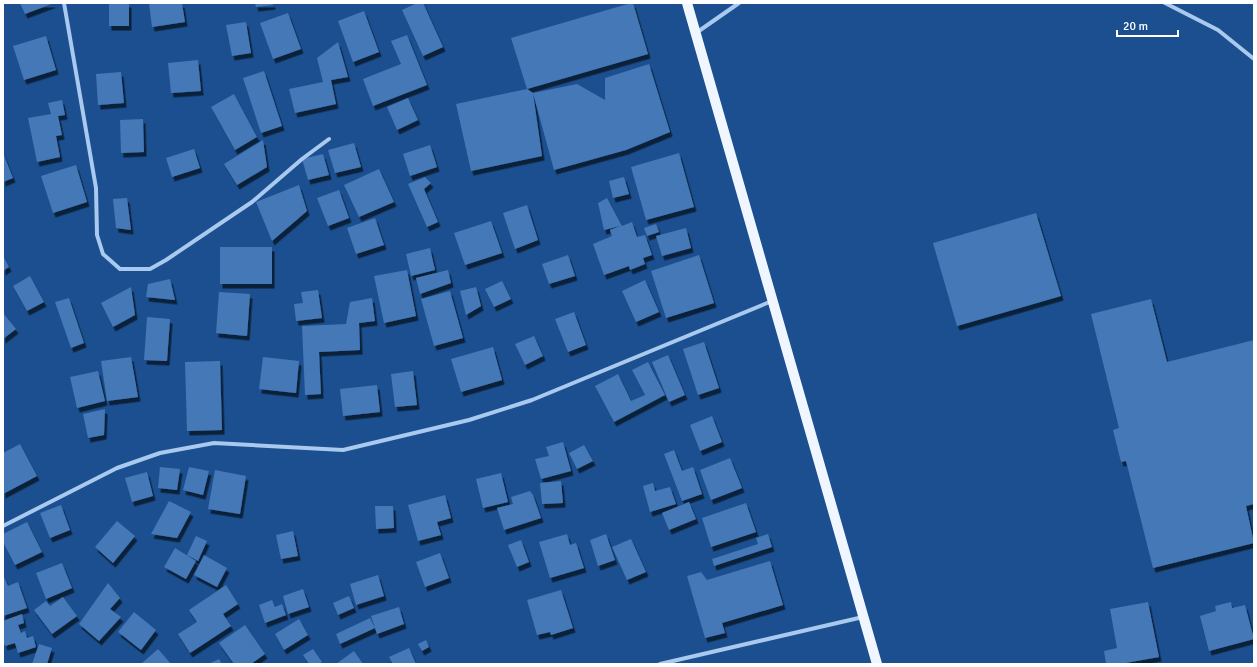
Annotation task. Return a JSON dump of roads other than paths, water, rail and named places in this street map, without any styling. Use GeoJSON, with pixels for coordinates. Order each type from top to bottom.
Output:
{"type":"FeatureCollection","features":[{"type":"Feature","properties":{"kind":"main road"},"geometry":{"type":"LineString","coordinates":[[687,3],[877,664]]}},
{"type":"Feature","properties":{"kind":"street"},"geometry":{"type":"LineString","coordinates":[[64,3],[96,188],[96,235],[103,254],[120,269],[150,269],[166,260],[252,202],[302,159],[329,139]]}},
{"type":"Feature","properties":{"kind":"street"},"geometry":{"type":"LineString","coordinates":[[695,33],[739,3]]}},
{"type":"Feature","properties":{"kind":"street"},"geometry":{"type":"LineString","coordinates":[[1165,3],[1218,30],[1254,59]]}},
{"type":"Feature","properties":{"kind":"street"},"geometry":{"type":"LineString","coordinates":[[3,526],[117,468],[160,453],[214,443],[342,450],[469,420],[532,400],[773,300]]}},
{"type":"Feature","properties":{"kind":"street"},"geometry":{"type":"LineString","coordinates":[[660,664],[864,616]]}}]}
